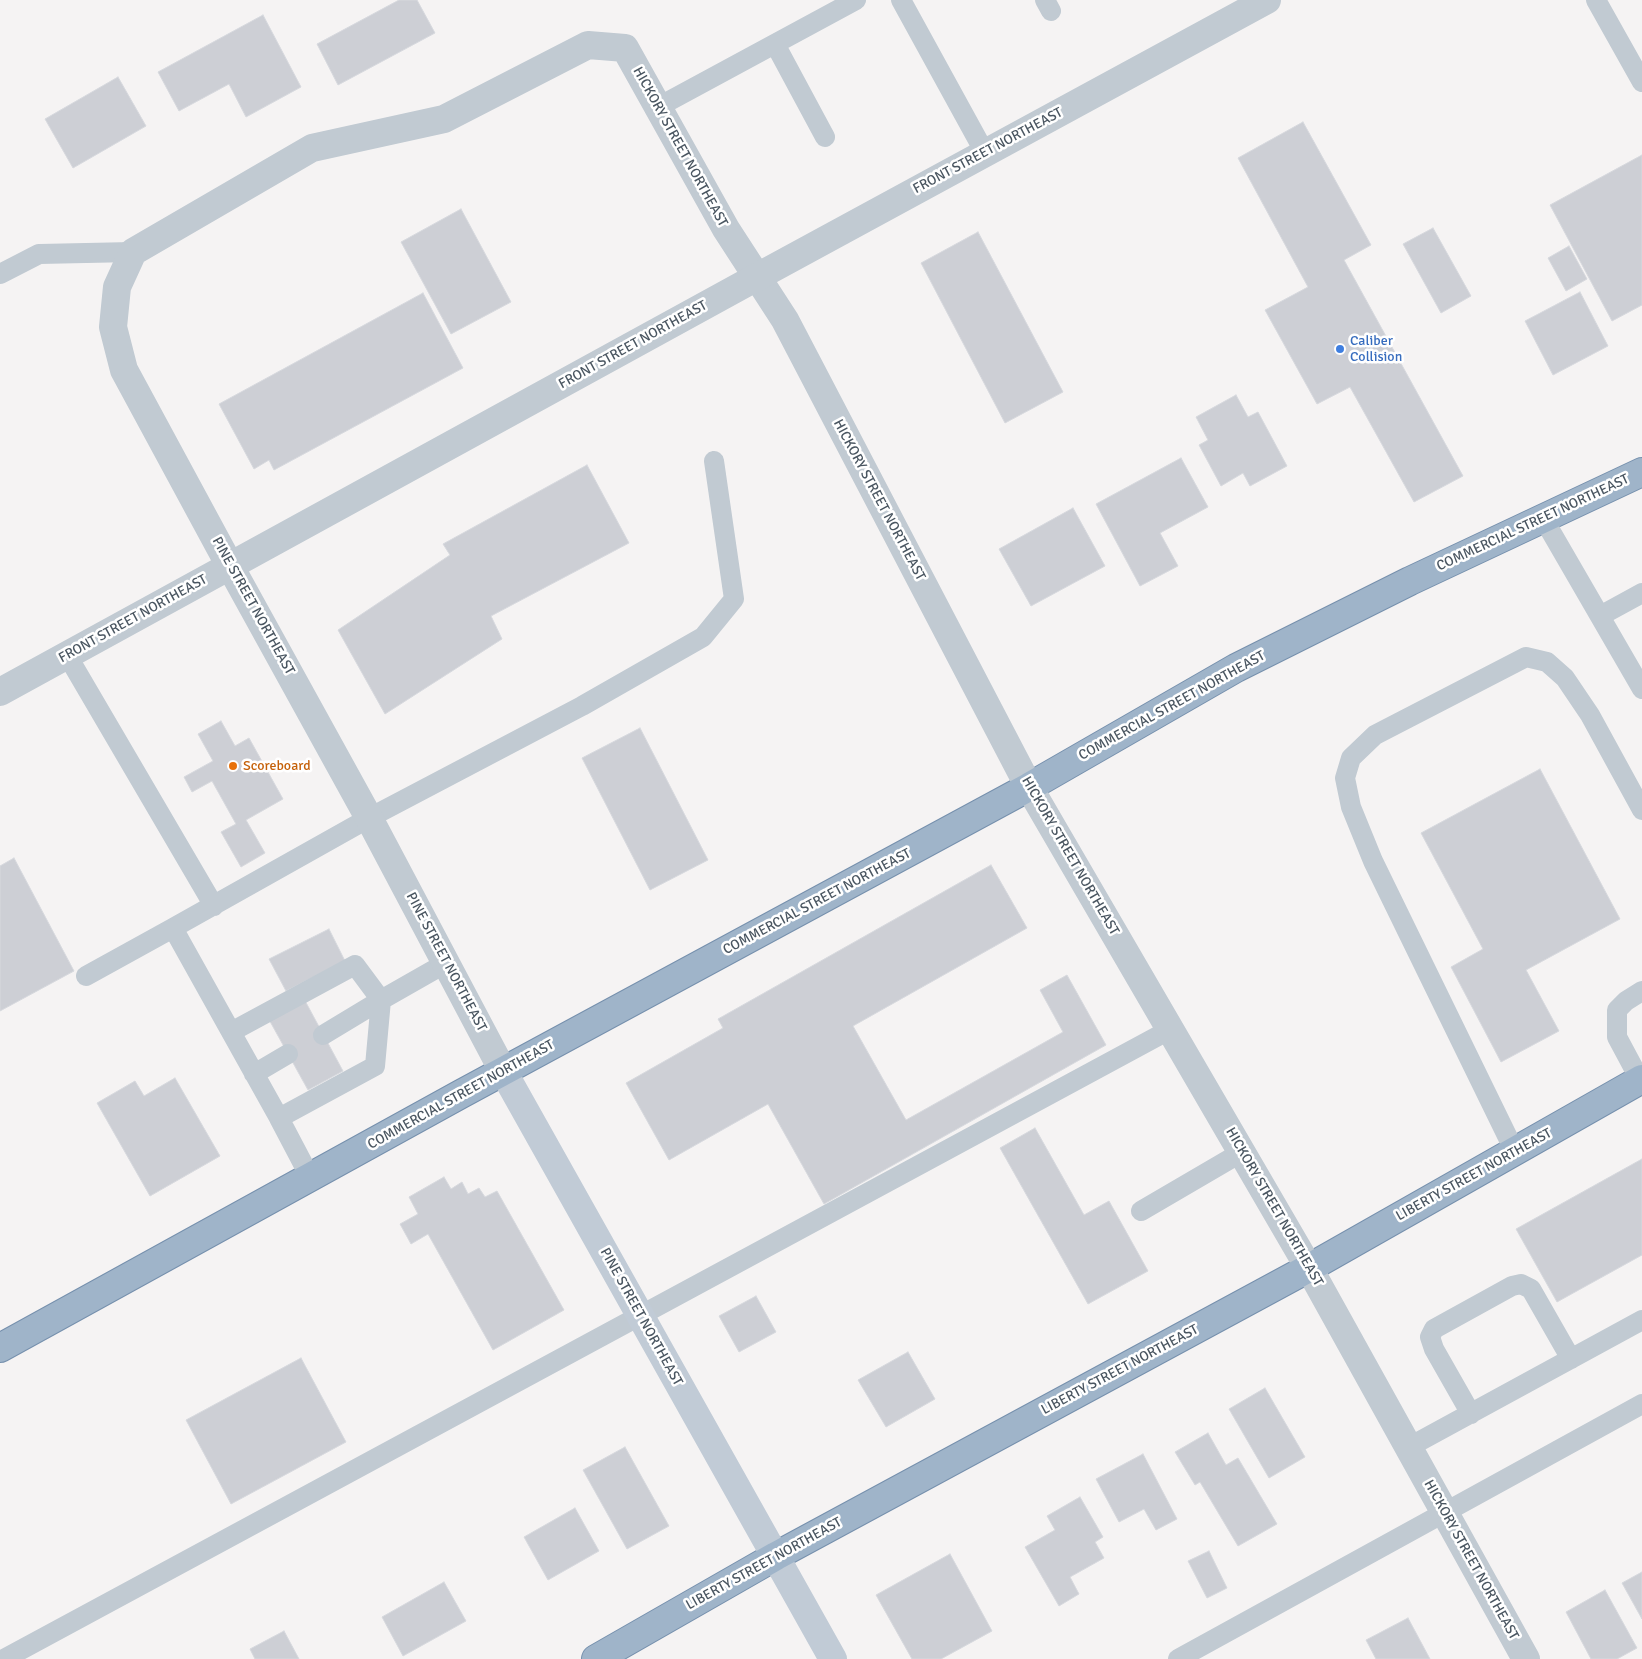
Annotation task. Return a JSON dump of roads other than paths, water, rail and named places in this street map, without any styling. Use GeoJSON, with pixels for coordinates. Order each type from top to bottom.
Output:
{"type":"FeatureCollection","features":[{"type":"Feature","properties":{"kind":"highway","name":"COMMERCIAL STREET NORTHEAST"},"geometry":{"type":"LineString","coordinates":[[0,1348],[503,1071],[1029,787],[1236,668],[1410,581],[1642,472]]}},
{"type":"Feature","properties":{"kind":"highway","name":"LIBERTY STREET NORTHEAST"},"geometry":{"type":"LineString","coordinates":[[596,1659],[776,1556],[1309,1268],[1641,1080]]}},
{"type":"Feature","properties":{"kind":"main road","name":"PINE STREET NORTHEAST"},"geometry":{"type":"LineString","coordinates":[[503,1071],[833,1659]]}},
{"type":"Feature","properties":{"kind":"street","name":"FRONT STREET NORTHEAST"},"geometry":{"type":"LineString","coordinates":[[0,692],[1267,0]]}},
{"type":"Feature","properties":{"kind":"street","name":"HICKORY STREET NORTHEAST"},"geometry":{"type":"LineString","coordinates":[[134,252],[312,148],[444,118],[588,45],[625,48],[726,229],[785,320],[1029,787],[1309,1268],[1526,1659]]}},
{"type":"Feature","properties":{"kind":"street","name":"PINE STREET NORTHEAST"},"geometry":{"type":"LineString","coordinates":[[134,252],[117,287],[113,327],[124,370],[369,818],[503,1071]]}},
{"type":"Feature","properties":{"kind":"lane"},"geometry":{"type":"LineString","coordinates":[[658,107],[856,0]]}},
{"type":"Feature","properties":{"kind":"lane"},"geometry":{"type":"LineString","coordinates":[[901,0],[985,153]]}},
{"type":"Feature","properties":{"kind":"lane"},"geometry":{"type":"LineString","coordinates":[[1596,0],[1642,82]]}},
{"type":"Feature","properties":{"kind":"lane"},"geometry":{"type":"LineString","coordinates":[[775,44],[825,137]]}},
{"type":"Feature","properties":{"kind":"lane"},"geometry":{"type":"LineString","coordinates":[[0,274],[39,254],[134,252]]}},
{"type":"Feature","properties":{"kind":"lane"},"geometry":{"type":"LineString","coordinates":[[86,976],[369,818],[582,706],[703,637],[734,599],[714,461]]}},
{"type":"Feature","properties":{"kind":"lane"},"geometry":{"type":"LineString","coordinates":[[1543,518],[1642,688]]}},
{"type":"Feature","properties":{"kind":"lane"},"geometry":{"type":"LineString","coordinates":[[1600,616],[1642,593]]}},
{"type":"Feature","properties":{"kind":"lane"},"geometry":{"type":"LineString","coordinates":[[67,655],[214,906]]}},
{"type":"Feature","properties":{"kind":"lane"},"geometry":{"type":"LineString","coordinates":[[1515,1152],[1373,861],[1351,807],[1345,778],[1351,758],[1375,735],[1526,657],[1546,662],[1565,678],[1600,733],[1642,810]]}},
{"type":"Feature","properties":{"kind":"lane"},"geometry":{"type":"LineString","coordinates":[[173,928],[310,1177]]}},
{"type":"Feature","properties":{"kind":"lane"},"geometry":{"type":"LineString","coordinates":[[323,1034],[446,963]]}},
{"type":"Feature","properties":{"kind":"lane"},"geometry":{"type":"LineString","coordinates":[[230,1032],[355,965],[381,1000],[375,1066],[279,1118]]}},
{"type":"Feature","properties":{"kind":"lane"},"geometry":{"type":"LineString","coordinates":[[1641,1080],[1617,1037],[1618,1010],[1626,1001],[1642,991]]}},
{"type":"Feature","properties":{"kind":"lane"},"geometry":{"type":"LineString","coordinates":[[4,1659],[1171,1029]]}},
{"type":"Feature","properties":{"kind":"lane"},"geometry":{"type":"LineString","coordinates":[[254,1074],[288,1054]]}},
{"type":"Feature","properties":{"kind":"lane"},"geometry":{"type":"LineString","coordinates":[[1141,1211],[1242,1152]]}},
{"type":"Feature","properties":{"kind":"lane"},"geometry":{"type":"LineString","coordinates":[[1471,1414],[1434,1349],[1430,1337],[1434,1329],[1512,1286],[1521,1284],[1531,1288],[1571,1359]]}},
{"type":"Feature","properties":{"kind":"lane"},"geometry":{"type":"LineString","coordinates":[[1409,1448],[1642,1320]]}},
{"type":"Feature","properties":{"kind":"lane"},"geometry":{"type":"LineString","coordinates":[[1178,1659],[1642,1404]]}},
{"type":"Feature","properties":{"kind":"place","name":"Caliber Collision"},"geometry":{"type":"Point","coordinates":[1340,349]}},
{"type":"Feature","properties":{"kind":"place","name":"Scoreboard"},"geometry":{"type":"Point","coordinates":[233,766]}}]}
